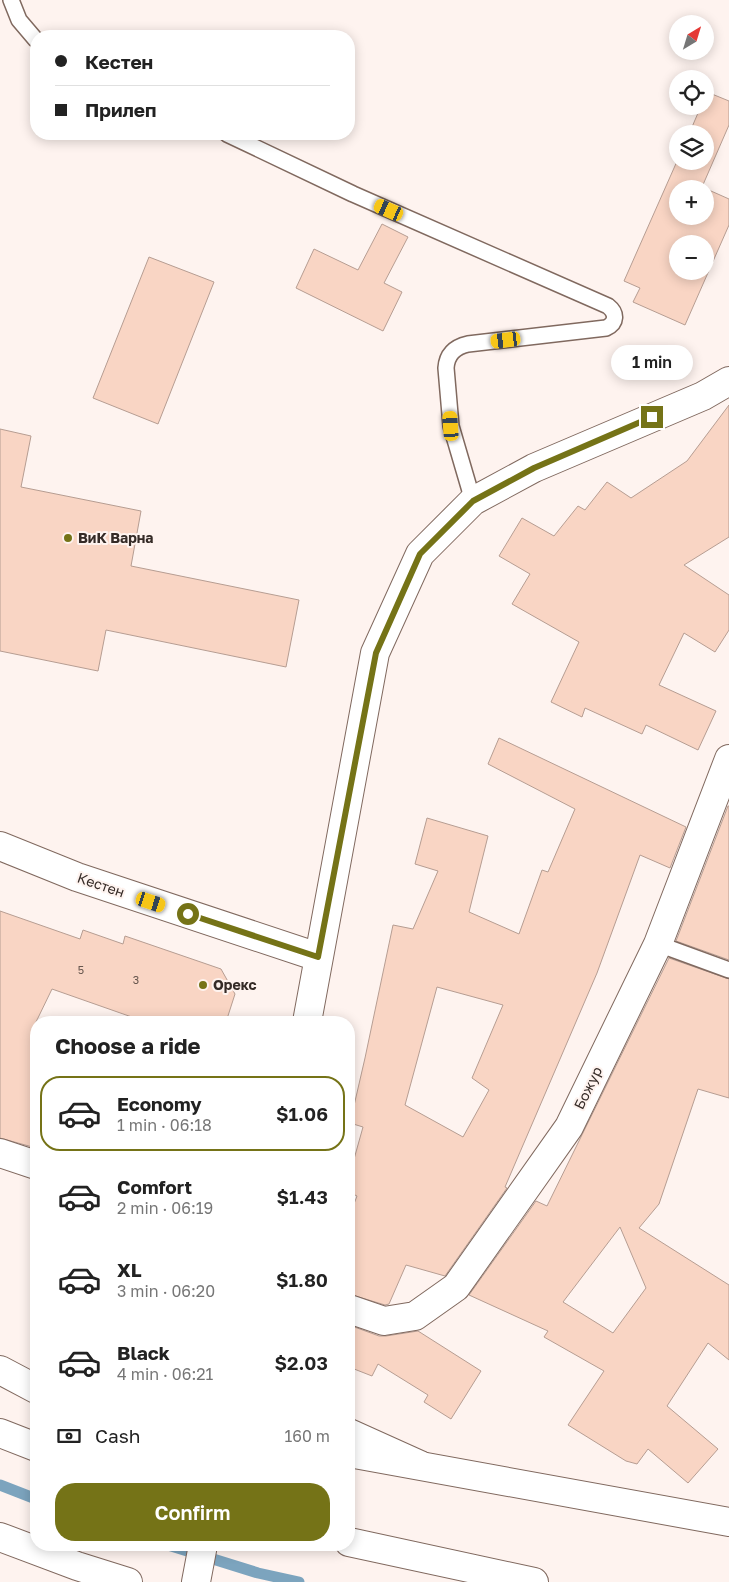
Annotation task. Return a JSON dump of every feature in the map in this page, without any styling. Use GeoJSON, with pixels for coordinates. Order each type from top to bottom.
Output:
{"type":"FeatureCollection","features":[{"type":"Feature","properties":{"kind":"main road"},"geometry":{"type":"LineString","coordinates":[[308,1016],[376,653],[420,554],[473,501],[534,468],[703,396],[729,381]]}},
{"type":"Feature","properties":{"kind":"main road","name":"Божур"},"geometry":{"type":"LineString","coordinates":[[355,1311],[384,1321],[415,1316],[456,1287],[569,1126],[658,944],[724,788],[729,759]]}},
{"type":"Feature","properties":{"kind":"main road","name":"Кестен"},"geometry":{"type":"LineString","coordinates":[[0,846],[77,877],[318,957]]}},
{"type":"Feature","properties":{"kind":"main road"},"geometry":{"type":"LineString","coordinates":[[0,1153],[30,1163]]}},
{"type":"Feature","properties":{"kind":"main road"},"geometry":{"type":"LineString","coordinates":[[0,1370],[30,1386]]}},
{"type":"Feature","properties":{"kind":"main road"},"geometry":{"type":"LineString","coordinates":[[0,1433],[30,1445]]}},
{"type":"Feature","properties":{"kind":"main road"},"geometry":{"type":"LineString","coordinates":[[355,1436],[420,1465]]}},
{"type":"Feature","properties":{"kind":"main road"},"geometry":{"type":"LineString","coordinates":[[355,1454],[729,1522]]}},
{"type":"Feature","properties":{"kind":"main road"},"geometry":{"type":"LineString","coordinates":[[355,1533],[405,1555]]}},
{"type":"Feature","properties":{"kind":"main road"},"geometry":{"type":"LineString","coordinates":[[0,1537],[30,1548]]}},
{"type":"Feature","properties":{"kind":"main road"},"geometry":{"type":"LineString","coordinates":[[355,1543],[534,1582]]}},
{"type":"Feature","properties":{"kind":"main road"},"geometry":{"type":"LineString","coordinates":[[38,1551],[128,1582]]}},
{"type":"Feature","properties":{"kind":"main road"},"geometry":{"type":"LineString","coordinates":[[196,1582],[202,1551]]}},
{"type":"Feature","properties":{"kind":"lane"},"geometry":{"type":"LineString","coordinates":[[11,0],[19,20],[30,33]]}},
{"type":"Feature","properties":{"kind":"lane"},"geometry":{"type":"LineString","coordinates":[[240,140],[353,194],[614,310],[615,319],[612,325],[606,328],[462,346],[451,353],[446,363],[446,368],[451,426],[473,501]]}},
{"type":"Feature","properties":{"kind":"lane"},"geometry":{"type":"LineString","coordinates":[[658,944],[729,970]]}},
{"type":"Feature","properties":{"kind":"building"},"geometry":{"type":"Polygon","coordinates":[[[714,95],[729,101],[729,125],[714,159],[714,125],[693,125],[697,115],[714,115],[714,95]]]}},
{"type":"Feature","properties":{"kind":"building"},"geometry":{"type":"Polygon","coordinates":[[[673,170],[709,170],[705,180],[669,180],[669,225],[714,225],[714,192],[729,199],[729,225],[714,259],[714,235],[669,235],[669,280],[705,280],[685,325],[633,302],[640,288],[624,281],[673,170]]]}},
{"type":"Feature","properties":{"kind":"building"},"geometry":{"type":"Polygon","coordinates":[[[382,224],[408,237],[384,283],[402,292],[383,331],[296,288],[314,249],[358,270],[382,224]]]}},
{"type":"Feature","properties":{"kind":"building"},"geometry":{"type":"Polygon","coordinates":[[[149,257],[214,282],[158,424],[93,398],[149,257]]]}},
{"type":"Feature","properties":{"kind":"building"},"geometry":{"type":"Polygon","coordinates":[[[729,405],[729,537],[684,565],[729,595],[729,630],[715,652],[684,633],[659,685],[716,711],[698,750],[646,725],[642,734],[585,708],[582,717],[551,702],[579,642],[512,604],[530,574],[499,556],[522,518],[554,536],[578,506],[585,510],[607,482],[631,498],[687,461],[729,405]]]}},
{"type":"Feature","properties":{"kind":"building","name":"ВиК Варна"},"geometry":{"type":"Polygon","coordinates":[[[0,429],[31,436],[21,487],[141,511],[131,566],[299,600],[286,667],[106,630],[98,671],[0,651],[0,429]]]}},
{"type":"Feature","properties":{"kind":"building"},"geometry":{"type":"Polygon","coordinates":[[[499,738],[686,827],[670,868],[640,855],[597,973],[505,1187],[507,1188],[445,1276],[406,1265],[389,1304],[385,1305],[355,1296],[355,1201],[357,1196],[355,1195],[355,1156],[363,1127],[355,1125],[355,1101],[393,925],[413,929],[438,871],[415,864],[427,818],[488,836],[469,912],[519,934],[542,870],[548,872],[575,809],[488,764],[499,738]],[[437,987],[405,1105],[463,1137],[489,1090],[472,1078],[503,1005],[437,987]]]}},
{"type":"Feature","properties":{"kind":"building"},"geometry":{"type":"Polygon","coordinates":[[[729,806],[729,960],[676,941],[729,806]]]}},
{"type":"Feature","properties":{"kind":"building"},"geometry":{"type":"Polygon","coordinates":[[[0,911],[80,939],[83,930],[123,944],[125,936],[221,969],[235,994],[228,1016],[129,1016],[52,989],[39,1016],[30,1016],[30,1146],[0,1138],[0,911]]]}},
{"type":"Feature","properties":{"kind":"building"},"geometry":{"type":"Polygon","coordinates":[[[669,958],[729,979],[729,1098],[698,1089],[659,1204],[639,1228],[729,1285],[729,1360],[708,1343],[667,1406],[718,1449],[688,1483],[648,1449],[637,1464],[626,1461],[568,1425],[604,1371],[544,1337],[548,1331],[469,1295],[536,1201],[547,1206],[669,958]],[[620,1227],[563,1302],[613,1333],[646,1288],[620,1227]]]}},
{"type":"Feature","properties":{"kind":"building"},"geometry":{"type":"Polygon","coordinates":[[[355,1327],[379,1336],[418,1331],[481,1371],[451,1419],[424,1402],[428,1395],[378,1364],[372,1376],[355,1369],[355,1327]]]}},
{"type":"Feature","properties":{"kind":"waterway"},"geometry":{"type":"LineString","coordinates":[[0,1485],[30,1497]]}},
{"type":"Feature","properties":{"kind":"waterway"},"geometry":{"type":"LineString","coordinates":[[187,1551],[258,1573],[299,1582]]}},
{"type":"Feature","properties":{"kind":"place","name":"ВиК Варна"},"geometry":{"type":"Point","coordinates":[68,538]}},
{"type":"Feature","properties":{"kind":"place","name":"Орекс"},"geometry":{"type":"Point","coordinates":[203,985]}},
{"type":"Feature","properties":{"kind":"route"},"geometry":{"type":"LineString","coordinates":[[188,914],[318,957],[376,653],[420,554],[473,501],[534,468],[652,417]]}}]}
